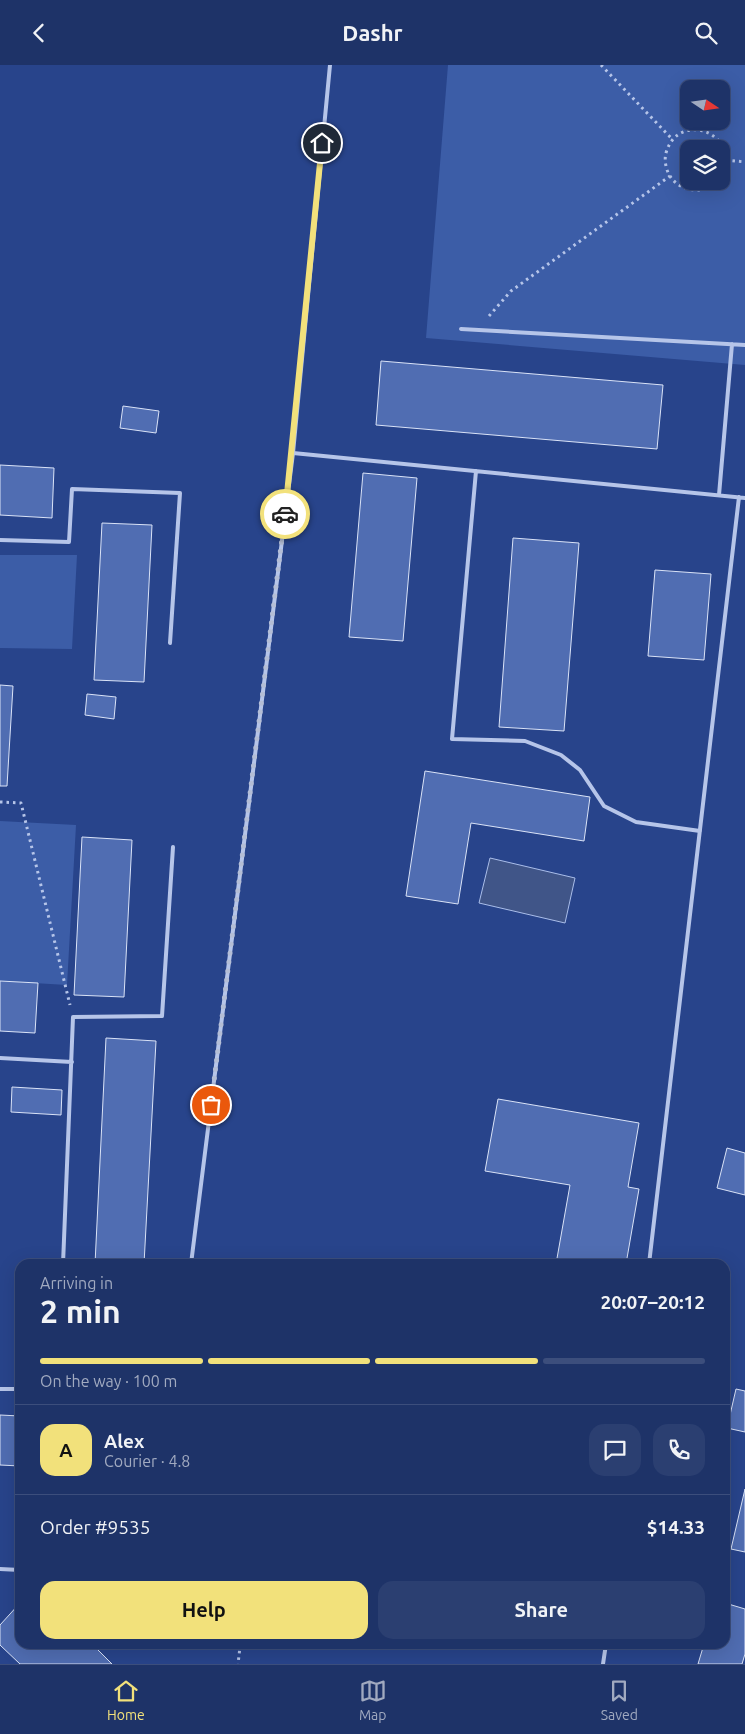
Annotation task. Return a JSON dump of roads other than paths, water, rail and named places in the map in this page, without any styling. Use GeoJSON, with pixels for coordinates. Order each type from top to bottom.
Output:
{"type":"FeatureCollection","features":[{"type":"Feature","properties":{"kind":"lane"},"geometry":{"type":"LineString","coordinates":[[192,1259],[293,453],[330,65]]}},
{"type":"Feature","properties":{"kind":"lane"},"geometry":{"type":"LineString","coordinates":[[461,329],[745,345]]}},
{"type":"Feature","properties":{"kind":"lane"},"geometry":{"type":"LineString","coordinates":[[719,495],[732,344]]}},
{"type":"Feature","properties":{"kind":"lane"},"geometry":{"type":"LineString","coordinates":[[293,453],[745,498]]}},
{"type":"Feature","properties":{"kind":"lane"},"geometry":{"type":"LineString","coordinates":[[476,471],[452,739],[526,741],[561,755],[580,770],[604,806],[636,822],[700,831]]}},
{"type":"Feature","properties":{"kind":"lane"},"geometry":{"type":"LineString","coordinates":[[0,540],[69,542],[72,489],[180,493],[170,643]]}},
{"type":"Feature","properties":{"kind":"lane"},"geometry":{"type":"LineString","coordinates":[[650,1259],[739,497]]}},
{"type":"Feature","properties":{"kind":"lane"},"geometry":{"type":"LineString","coordinates":[[63,1259],[73,1017],[162,1016],[173,847]]}},
{"type":"Feature","properties":{"kind":"lane"},"geometry":{"type":"LineString","coordinates":[[0,1058],[72,1062]]}},
{"type":"Feature","properties":{"kind":"lane"},"geometry":{"type":"LineString","coordinates":[[0,1389],[15,1389]]}},
{"type":"Feature","properties":{"kind":"lane"},"geometry":{"type":"LineString","coordinates":[[0,1569],[15,1570]]}},
{"type":"Feature","properties":{"kind":"lane"},"geometry":{"type":"LineString","coordinates":[[604,1664],[606,1649]]}}]}
